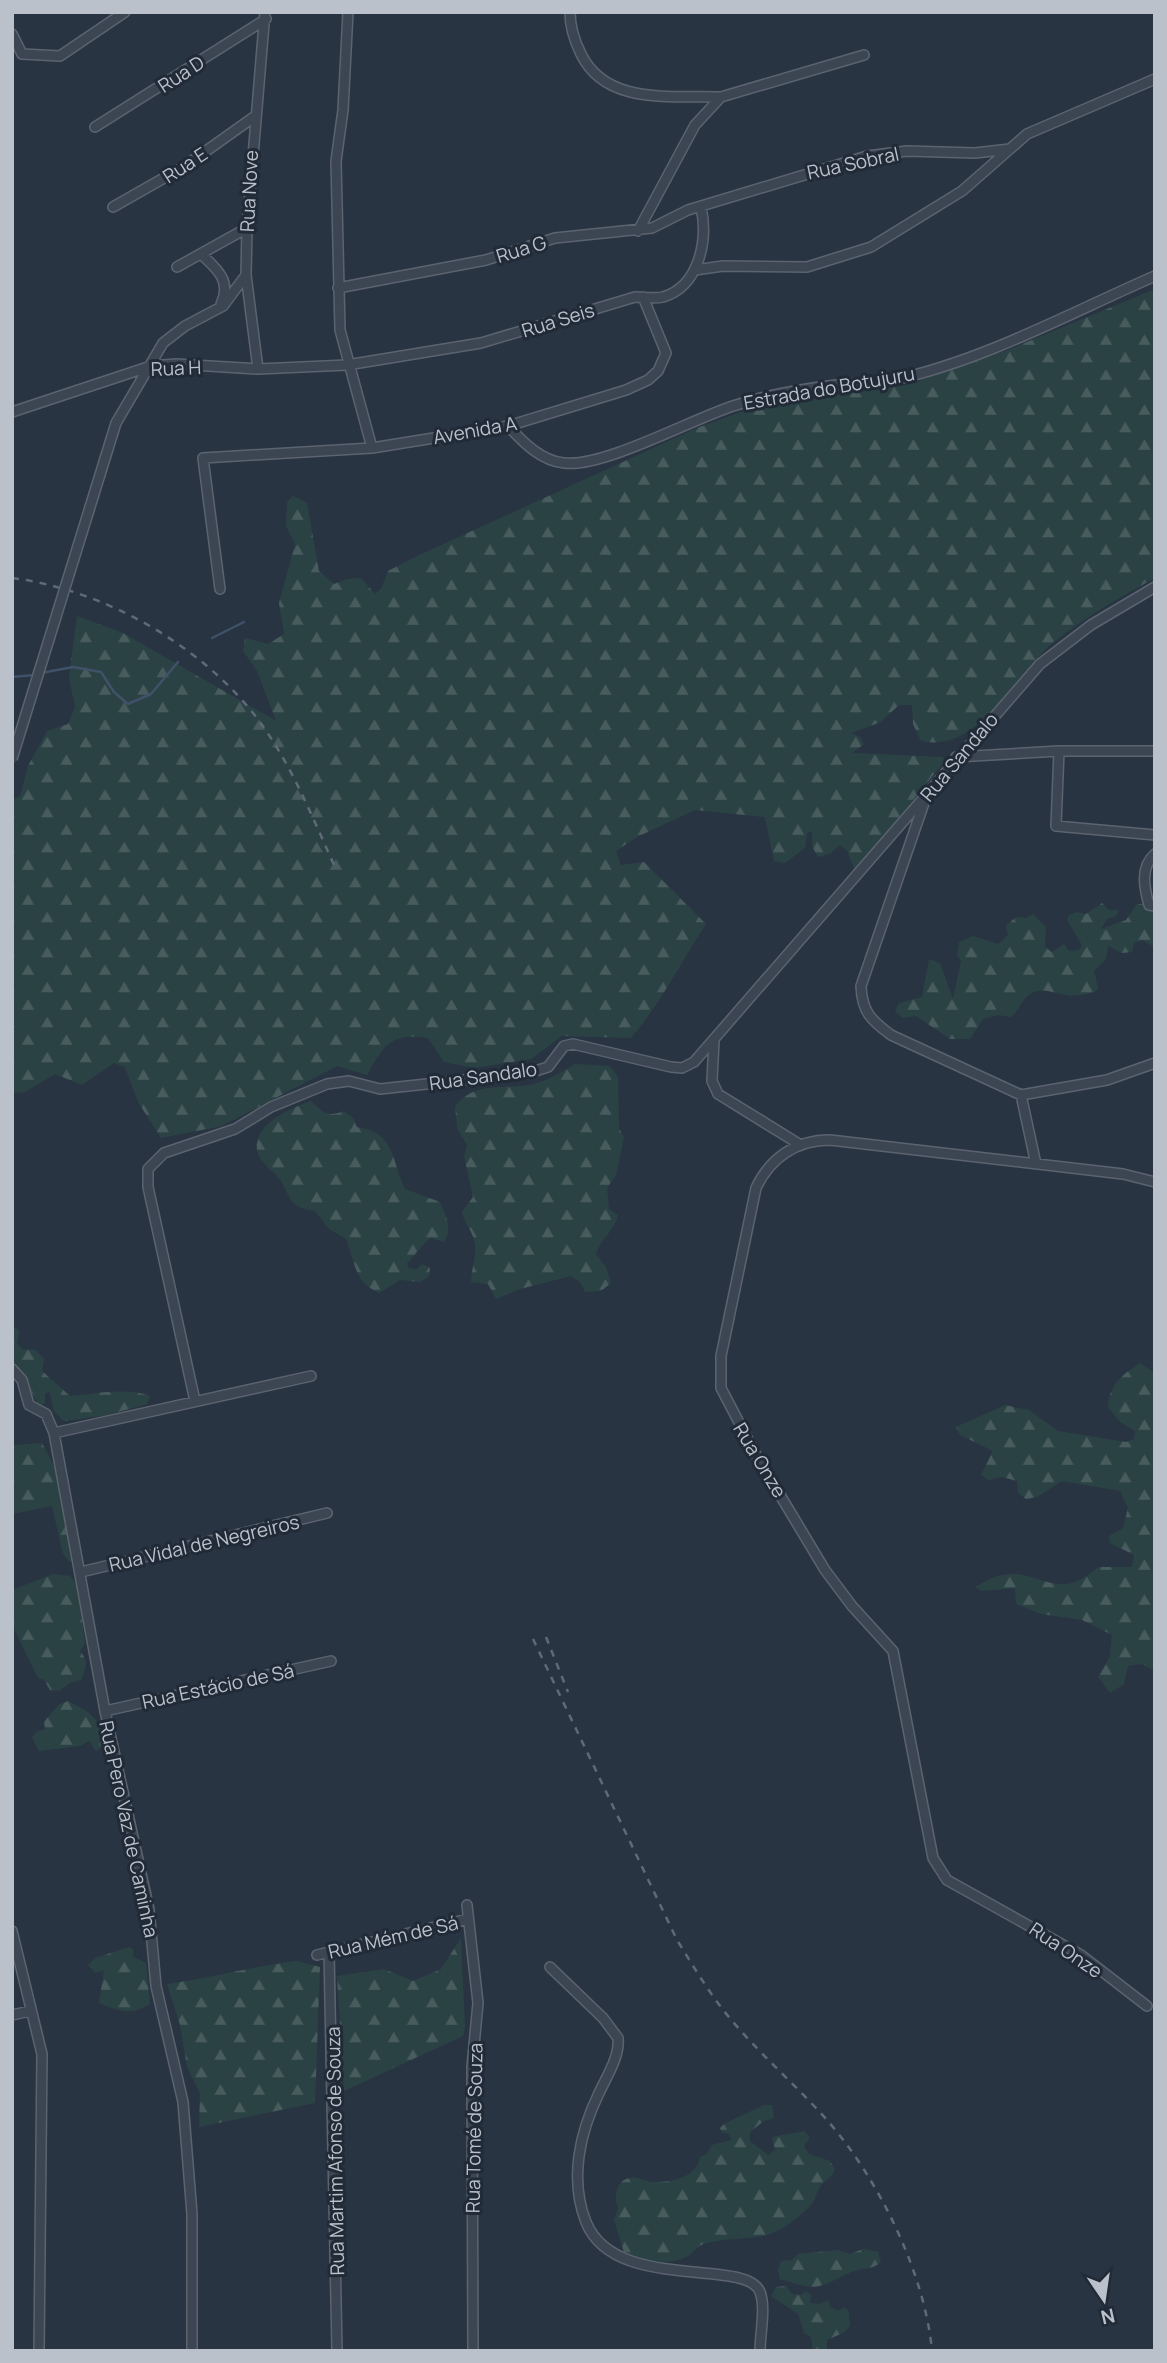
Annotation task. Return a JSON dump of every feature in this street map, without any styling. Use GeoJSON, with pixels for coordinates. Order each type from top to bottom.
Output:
{"type":"FeatureCollection","features":[{"type":"Feature","properties":{"kind":"street"},"geometry":{"type":"LineString","coordinates":[[12,34],[22,54],[60,56],[125,12]]}},
{"type":"Feature","properties":{"kind":"street"},"geometry":{"type":"LineString","coordinates":[[348,12],[343,110],[336,161],[340,330],[347,365],[372,448]]}},
{"type":"Feature","properties":{"kind":"street"},"geometry":{"type":"LineString","coordinates":[[570,12],[571,30],[589,71],[611,88],[662,95],[722,97],[864,55]]}},
{"type":"Feature","properties":{"kind":"street","name":"Rua Nove"},"geometry":{"type":"LineString","coordinates":[[258,369],[246,275],[254,117],[265,16]]}},
{"type":"Feature","properties":{"kind":"street","name":"Rua D"},"geometry":{"type":"LineString","coordinates":[[95,127],[265,16]]}},
{"type":"Feature","properties":{"kind":"street"},"geometry":{"type":"LineString","coordinates":[[701,207],[704,226],[695,270],[716,266],[807,267],[871,247],[962,191],[1027,134],[1155,79]]}},
{"type":"Feature","properties":{"kind":"street"},"geometry":{"type":"LineString","coordinates":[[638,231],[695,125],[722,97]]}},
{"type":"Feature","properties":{"kind":"street","name":"Rua E"},"geometry":{"type":"LineString","coordinates":[[113,207],[185,166],[254,117]]}},
{"type":"Feature","properties":{"kind":"street","name":"Rua Sobral"},"geometry":{"type":"LineString","coordinates":[[701,207],[867,156],[907,151],[975,153],[1010,149]]}},
{"type":"Feature","properties":{"kind":"street","name":"Rua G"},"geometry":{"type":"LineString","coordinates":[[338,288],[486,260],[555,238],[638,231],[701,207]]}},
{"type":"Feature","properties":{"kind":"street"},"geometry":{"type":"LineString","coordinates":[[177,267],[247,228]]}},
{"type":"Feature","properties":{"kind":"street"},"geometry":{"type":"LineString","coordinates":[[201,254],[219,271],[226,285],[218,309]]}},
{"type":"Feature","properties":{"kind":"street","name":"Rua Seis"},"geometry":{"type":"LineString","coordinates":[[347,365],[481,343],[643,297],[670,294],[695,270]]}},
{"type":"Feature","properties":{"kind":"street"},"geometry":{"type":"LineString","coordinates":[[12,759],[116,423],[163,343],[173,334],[218,309],[232,296],[246,275]]}},
{"type":"Feature","properties":{"kind":"street","name":"Estrada do Botujuru"},"geometry":{"type":"LineString","coordinates":[[508,426],[543,457],[562,463],[583,463],[606,457],[690,421],[755,399],[836,385],[895,379],[944,365],[1001,344],[1155,276]]}},
{"type":"Feature","properties":{"kind":"street","name":"Avenida A"},"geometry":{"type":"LineString","coordinates":[[220,589],[203,458],[372,448],[508,426],[626,390],[658,371],[666,353],[643,297]]}},
{"type":"Feature","properties":{"kind":"street","name":"Rua H"},"geometry":{"type":"LineString","coordinates":[[12,412],[151,366],[176,364],[258,369],[347,365]]}},
{"type":"Feature","properties":{"kind":"street","name":"Rua Sandalo"},"geometry":{"type":"LineString","coordinates":[[195,1401],[148,1187],[148,1169],[156,1158],[236,1129],[287,1099],[342,1080],[380,1089],[529,1073],[548,1067],[564,1046],[573,1044],[682,1068],[694,1062],[927,795],[956,757],[1040,664],[1061,646],[1155,587]]}},
{"type":"Feature","properties":{"kind":"street"},"geometry":{"type":"LineString","coordinates":[[1059,751],[1056,826],[1155,835]]}},
{"type":"Feature","properties":{"kind":"street"},"geometry":{"type":"LineString","coordinates":[[956,757],[1059,751],[1155,751]]}},
{"type":"Feature","properties":{"kind":"street"},"geometry":{"type":"LineString","coordinates":[[927,795],[868,961],[862,986],[864,1011],[891,1035],[1021,1095],[1107,1080],[1155,1063]]}},
{"type":"Feature","properties":{"kind":"street"},"geometry":{"type":"LineString","coordinates":[[1155,854],[1147,861],[1144,885],[1149,905],[1155,906]]}},
{"type":"Feature","properties":{"kind":"street"},"geometry":{"type":"LineString","coordinates":[[714,1041],[712,1081],[718,1094],[799,1144],[830,1140],[1123,1174],[1155,1182]]}},
{"type":"Feature","properties":{"kind":"street"},"geometry":{"type":"LineString","coordinates":[[1021,1095],[1036,1164]]}},
{"type":"Feature","properties":{"kind":"street","name":"Rua Onze"},"geometry":{"type":"LineString","coordinates":[[799,1144],[763,1172],[752,1199],[721,1356],[722,1388],[727,1404],[825,1570],[852,1606],[893,1651],[933,1858],[938,1870],[947,1881],[1081,1955],[1147,2006]]}},
{"type":"Feature","properties":{"kind":"street","name":"Rua Pero Vaz de Caminha"},"geometry":{"type":"LineString","coordinates":[[12,1370],[22,1380],[29,1405],[47,1414],[54,1433],[105,1711],[149,1909],[156,1986],[188,2135],[192,2214],[192,2351]]}},
{"type":"Feature","properties":{"kind":"street"},"geometry":{"type":"LineString","coordinates":[[54,1433],[311,1376]]}},
{"type":"Feature","properties":{"kind":"street","name":"Rua Vidal de Negreiros"},"geometry":{"type":"LineString","coordinates":[[81,1572],[327,1513]]}},
{"type":"Feature","properties":{"kind":"street","name":"Rua Estácio de Sá"},"geometry":{"type":"LineString","coordinates":[[105,1711],[331,1661]]}},
{"type":"Feature","properties":{"kind":"street","name":"Rua Tomé de Souza"},"geometry":{"type":"LineString","coordinates":[[467,1905],[478,2003],[472,2067],[473,2351]]}},
{"type":"Feature","properties":{"kind":"street","name":"Rua Mém de Sá"},"geometry":{"type":"LineString","coordinates":[[317,1955],[468,1919]]}},
{"type":"Feature","properties":{"kind":"street"},"geometry":{"type":"LineString","coordinates":[[12,1931],[42,2054],[39,2351]]}},
{"type":"Feature","properties":{"kind":"street","name":"Rua Martim Afonso de Souza"},"geometry":{"type":"LineString","coordinates":[[329,1952],[337,2351]]}},
{"type":"Feature","properties":{"kind":"street"},"geometry":{"type":"LineString","coordinates":[[550,1967],[603,2018],[618,2038],[612,2067],[588,2115],[581,2144],[578,2187],[586,2223],[606,2249],[626,2262],[729,2277],[754,2285],[761,2293],[760,2351]]}},
{"type":"Feature","properties":{"kind":"street"},"geometry":{"type":"LineString","coordinates":[[12,2015],[30,2011]]}},
{"type":"Feature","properties":{"kind":"green space"},"geometry":{"type":"Polygon","coordinates":[[[1155,289],[1155,578],[1103,608],[1054,642],[979,724],[961,735],[942,742],[921,741],[913,724],[912,705],[899,705],[881,722],[851,733],[860,737],[864,744],[852,753],[943,757],[944,762],[855,871],[847,851],[840,845],[830,854],[818,857],[812,846],[812,831],[807,833],[805,848],[785,863],[774,861],[765,817],[695,810],[637,837],[616,851],[621,865],[644,862],[706,924],[661,997],[631,1038],[562,1036],[531,1059],[474,1068],[444,1062],[428,1038],[405,1037],[384,1048],[367,1075],[337,1066],[222,1126],[161,1138],[138,1102],[125,1067],[114,1063],[82,1085],[55,1074],[25,1092],[12,1093],[12,800],[20,796],[28,766],[47,731],[68,724],[75,707],[69,677],[77,616],[123,633],[276,721],[257,671],[243,651],[245,638],[268,644],[284,634],[279,603],[295,544],[286,526],[287,502],[293,496],[307,503],[319,571],[334,584],[361,578],[375,594],[381,589],[388,571],[413,558],[697,428],[752,408],[907,385],[1005,351],[1155,289]]]}},
{"type":"Feature","properties":{"kind":"green space"},"geometry":{"type":"Polygon","coordinates":[[[1102,903],[1109,910],[1119,910],[1116,916],[1107,919],[1101,929],[1126,920],[1137,904],[1143,904],[1155,912],[1155,947],[1142,940],[1134,943],[1132,952],[1122,953],[1108,946],[1106,959],[1094,971],[1098,988],[1095,992],[1073,996],[1036,991],[1026,998],[1010,1017],[999,1015],[983,1019],[970,1039],[950,1039],[916,1016],[903,1018],[895,1011],[899,1003],[922,997],[929,959],[940,963],[953,999],[961,961],[957,955],[959,942],[973,936],[998,944],[1008,935],[1006,926],[1016,917],[1026,918],[1033,914],[1046,927],[1045,947],[1052,952],[1064,944],[1069,951],[1079,950],[1082,945],[1067,920],[1069,915],[1077,912],[1086,914],[1102,903]]]}},
{"type":"Feature","properties":{"kind":"green space"},"geometry":{"type":"Polygon","coordinates":[[[575,1064],[610,1066],[618,1077],[619,1128],[624,1138],[616,1175],[607,1188],[609,1209],[618,1215],[596,1254],[606,1267],[611,1283],[601,1291],[585,1292],[580,1282],[571,1276],[520,1289],[496,1299],[488,1284],[471,1282],[475,1243],[462,1212],[473,1197],[464,1156],[467,1145],[457,1128],[455,1106],[473,1092],[534,1084],[575,1064]]]}},
{"type":"Feature","properties":{"kind":"green space"},"geometry":{"type":"Polygon","coordinates":[[[311,1101],[326,1113],[344,1111],[353,1118],[357,1127],[379,1135],[390,1149],[405,1189],[440,1202],[448,1222],[447,1237],[444,1242],[431,1238],[407,1263],[408,1268],[417,1269],[422,1264],[430,1268],[429,1276],[420,1282],[400,1280],[379,1293],[371,1288],[356,1270],[346,1239],[329,1229],[315,1211],[296,1205],[281,1181],[261,1160],[257,1146],[264,1128],[282,1114],[311,1101]]]}},
{"type":"Feature","properties":{"kind":"green space"},"geometry":{"type":"Polygon","coordinates":[[[12,1325],[19,1331],[17,1343],[22,1349],[36,1350],[44,1359],[42,1371],[70,1396],[110,1392],[141,1393],[150,1396],[147,1404],[107,1415],[64,1421],[54,1412],[50,1392],[45,1393],[45,1403],[40,1406],[26,1377],[12,1364],[12,1325]]]}},
{"type":"Feature","properties":{"kind":"green space"},"geometry":{"type":"Polygon","coordinates":[[[1140,1363],[1155,1373],[1155,1671],[1142,1664],[1128,1666],[1124,1684],[1110,1693],[1098,1677],[1110,1656],[1112,1635],[1082,1620],[1041,1614],[1016,1604],[1015,1588],[981,1591],[976,1587],[995,1577],[1011,1574],[1066,1584],[1081,1579],[1098,1567],[1132,1567],[1134,1555],[1110,1543],[1109,1536],[1123,1528],[1128,1508],[1120,1491],[1062,1481],[1037,1497],[1026,1499],[1018,1493],[1017,1481],[1002,1477],[989,1480],[981,1475],[993,1451],[960,1435],[956,1427],[1005,1405],[1029,1410],[1058,1431],[1126,1442],[1134,1439],[1135,1431],[1120,1422],[1108,1407],[1109,1399],[1118,1381],[1140,1363]]]}},
{"type":"Feature","properties":{"kind":"green space"},"geometry":{"type":"Polygon","coordinates":[[[42,1443],[54,1466],[74,1559],[70,1562],[63,1554],[52,1506],[12,1514],[12,1445],[42,1443]]]}},
{"type":"Feature","properties":{"kind":"green space"},"geometry":{"type":"Polygon","coordinates":[[[53,1574],[70,1576],[77,1585],[85,1643],[80,1651],[86,1665],[81,1680],[70,1683],[59,1691],[50,1690],[44,1680],[38,1678],[12,1625],[12,1590],[53,1574]]]}},
{"type":"Feature","properties":{"kind":"green space"},"geometry":{"type":"Polygon","coordinates":[[[68,1701],[94,1717],[104,1745],[96,1751],[89,1741],[80,1746],[39,1751],[32,1738],[36,1732],[45,1729],[44,1722],[58,1705],[68,1701]]]}},
{"type":"Feature","properties":{"kind":"green space"},"geometry":{"type":"Polygon","coordinates":[[[461,1938],[465,2028],[463,2036],[344,2091],[337,1976],[384,1969],[413,1981],[441,1969],[461,1938]]]}},
{"type":"Feature","properties":{"kind":"green space"},"geometry":{"type":"Polygon","coordinates":[[[129,1947],[133,1949],[133,1957],[146,1963],[150,2004],[137,2010],[125,2011],[99,2003],[104,1970],[95,1973],[88,1965],[95,1958],[129,1947]]]}},
{"type":"Feature","properties":{"kind":"green space"},"geometry":{"type":"Polygon","coordinates":[[[297,1961],[320,1967],[315,2103],[199,2127],[200,2093],[187,2067],[180,2025],[167,1984],[297,1961]]]}},
{"type":"Feature","properties":{"kind":"green space"},"geometry":{"type":"Polygon","coordinates":[[[764,2105],[772,2105],[774,2118],[764,2121],[750,2132],[750,2141],[768,2155],[775,2150],[772,2137],[804,2131],[810,2137],[804,2146],[809,2154],[830,2161],[835,2169],[820,2187],[811,2205],[795,2220],[771,2233],[703,2244],[679,2260],[655,2261],[624,2252],[614,2220],[618,2208],[616,2194],[619,2185],[625,2179],[633,2178],[651,2182],[682,2178],[694,2170],[700,2157],[707,2154],[712,2145],[731,2140],[729,2134],[722,2133],[720,2128],[724,2124],[764,2105]]]}},
{"type":"Feature","properties":{"kind":"green space"},"geometry":{"type":"Polygon","coordinates":[[[863,2249],[878,2252],[881,2262],[823,2285],[810,2287],[780,2279],[778,2269],[781,2261],[792,2260],[798,2254],[837,2250],[850,2254],[863,2249]]]}},
{"type":"Feature","properties":{"kind":"green space"},"geometry":{"type":"Polygon","coordinates":[[[786,2286],[792,2294],[801,2295],[806,2291],[811,2295],[810,2303],[819,2304],[829,2300],[830,2307],[838,2311],[845,2307],[849,2312],[850,2326],[843,2333],[827,2340],[827,2351],[813,2351],[811,2337],[804,2333],[798,2314],[771,2296],[776,2287],[786,2286]]]}},
{"type":"Feature","properties":{"kind":"waterway"},"geometry":{"type":"LineString","coordinates":[[212,638],[244,622]]}},
{"type":"Feature","properties":{"kind":"waterway"},"geometry":{"type":"LineString","coordinates":[[41,673],[73,667],[101,672],[114,692],[128,704],[151,694],[178,662]]}},
{"type":"Feature","properties":{"kind":"waterway"},"geometry":{"type":"LineString","coordinates":[[12,677],[34,675]]}},
{"type":"Feature","properties":{"kind":"railway"},"geometry":{"type":"LineString","coordinates":[[12,578],[83,595],[118,609],[152,627],[213,671],[239,697],[273,741],[302,794],[335,867]]}},
{"type":"Feature","properties":{"kind":"railway"},"geometry":{"type":"LineString","coordinates":[[546,1637],[568,1692]]}},
{"type":"Feature","properties":{"kind":"railway"},"geometry":{"type":"LineString","coordinates":[[533,1639],[677,1940],[717,2002],[827,2120],[846,2143],[881,2198],[896,2228],[920,2290],[932,2351]]}}]}
